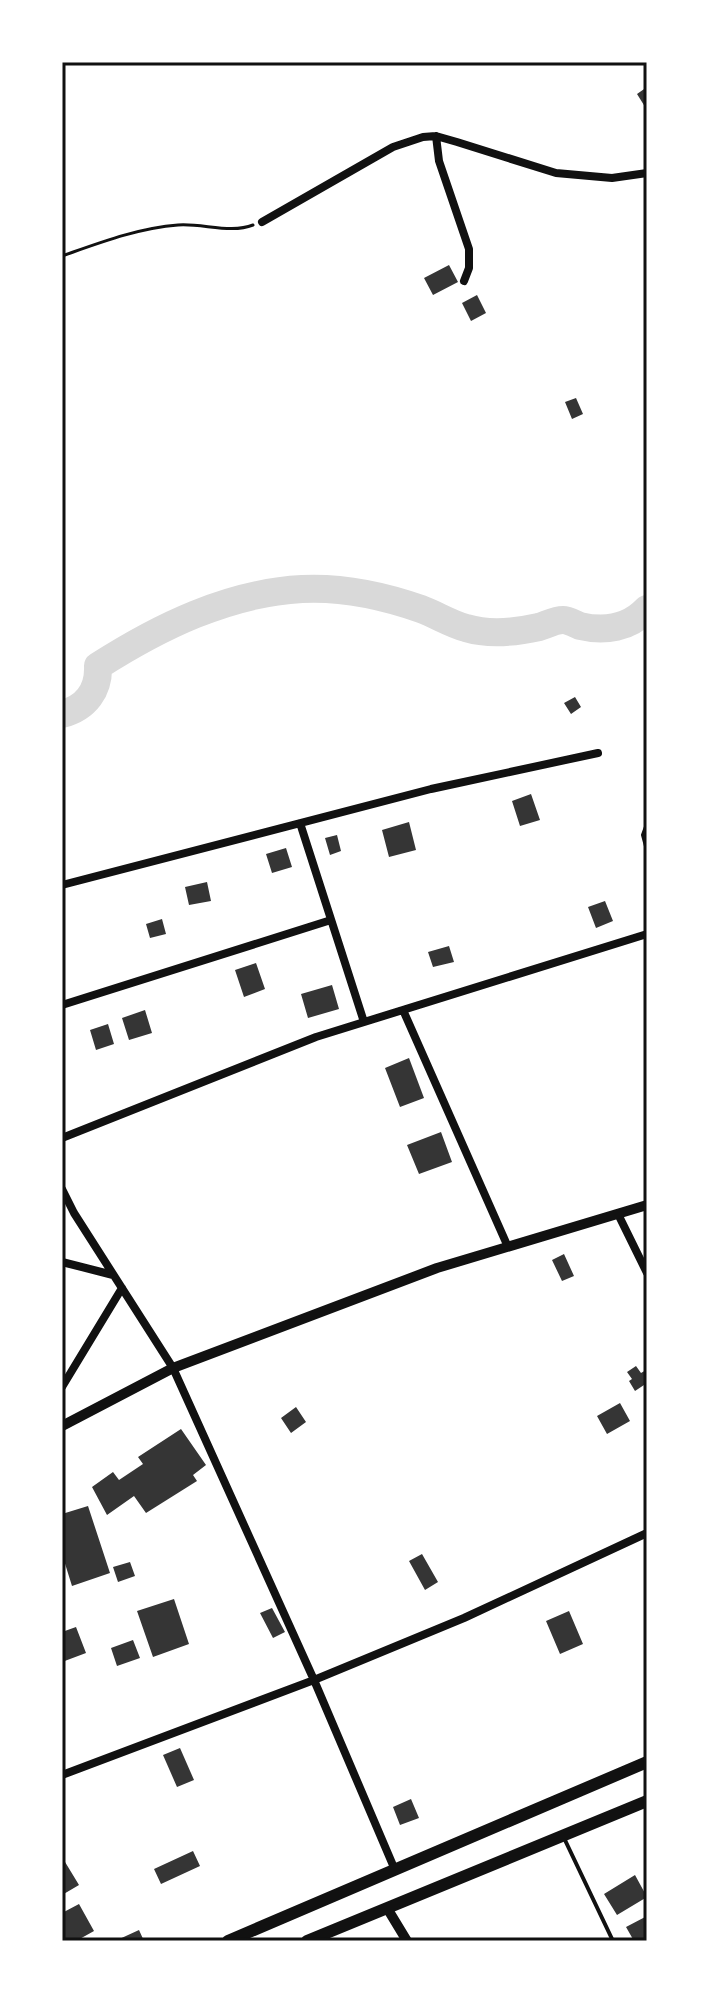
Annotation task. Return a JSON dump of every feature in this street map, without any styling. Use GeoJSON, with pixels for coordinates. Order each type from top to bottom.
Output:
{"type":"FeatureCollection","features":[{"type":"Feature","properties":{"kind":"main road"},"geometry":{"type":"LineString","coordinates":[[228,1941],[647,1762]]}},
{"type":"Feature","properties":{"kind":"main road"},"geometry":{"type":"LineString","coordinates":[[307,1941],[647,1801]]}},
{"type":"Feature","properties":{"kind":"street"},"geometry":{"type":"LineString","coordinates":[[436,136],[439,161],[469,249],[469,268],[464,281]]}},
{"type":"Feature","properties":{"kind":"street"},"geometry":{"type":"LineString","coordinates":[[262,222],[393,147],[423,137],[436,136],[556,173],[612,178],[647,173]]}},
{"type":"Feature","properties":{"kind":"street"},"geometry":{"type":"LineString","coordinates":[[62,885],[431,789],[598,753]]}},
{"type":"Feature","properties":{"kind":"street"},"geometry":{"type":"LineString","coordinates":[[300,823],[364,1022]]}},
{"type":"Feature","properties":{"kind":"street"},"geometry":{"type":"LineString","coordinates":[[62,1005],[331,920]]}},
{"type":"Feature","properties":{"kind":"street"},"geometry":{"type":"LineString","coordinates":[[62,1138],[316,1037],[647,934]]}},
{"type":"Feature","properties":{"kind":"street"},"geometry":{"type":"LineString","coordinates":[[403,1010],[508,1247]]}},
{"type":"Feature","properties":{"kind":"street"},"geometry":{"type":"LineString","coordinates":[[62,1189],[173,1368],[314,1680],[395,1870]]}},
{"type":"Feature","properties":{"kind":"street"},"geometry":{"type":"LineString","coordinates":[[62,1426],[173,1368],[437,1268],[647,1205]]}},
{"type":"Feature","properties":{"kind":"street"},"geometry":{"type":"LineString","coordinates":[[618,1214],[647,1273]]}},
{"type":"Feature","properties":{"kind":"street"},"geometry":{"type":"LineString","coordinates":[[62,1262],[113,1275]]}},
{"type":"Feature","properties":{"kind":"street"},"geometry":{"type":"LineString","coordinates":[[62,1387],[122,1288]]}},
{"type":"Feature","properties":{"kind":"street"},"geometry":{"type":"LineString","coordinates":[[62,1775],[314,1680],[464,1618],[647,1533]]}},
{"type":"Feature","properties":{"kind":"street"},"geometry":{"type":"LineString","coordinates":[[387,1908],[407,1941]]}},
{"type":"Feature","properties":{"kind":"lane"},"geometry":{"type":"LineString","coordinates":[[647,824],[643,835],[647,850]]}},
{"type":"Feature","properties":{"kind":"lane"},"geometry":{"type":"LineString","coordinates":[[563,1835],[613,1941]]}},
{"type":"Feature","properties":{"kind":"path"},"geometry":{"type":"LineString","coordinates":[[62,256],[147,229],[181,225],[247,228],[262,222]]}},
{"type":"Feature","properties":{"kind":"building"},"geometry":{"type":"Polygon","coordinates":[[[647,87],[647,110],[637,94],[647,87]]]}},
{"type":"Feature","properties":{"kind":"building"},"geometry":{"type":"Polygon","coordinates":[[[449,265],[458,282],[433,295],[424,278],[449,265]]]}},
{"type":"Feature","properties":{"kind":"building"},"geometry":{"type":"Polygon","coordinates":[[[477,295],[486,313],[471,321],[462,303],[477,295]]]}},
{"type":"Feature","properties":{"kind":"building"},"geometry":{"type":"Polygon","coordinates":[[[576,398],[583,414],[572,419],[565,402],[576,398]]]}},
{"type":"Feature","properties":{"kind":"building"},"geometry":{"type":"Polygon","coordinates":[[[575,697],[581,707],[571,714],[564,703],[575,697]]]}},
{"type":"Feature","properties":{"kind":"building"},"geometry":{"type":"Polygon","coordinates":[[[531,794],[540,820],[520,826],[512,801],[531,794]]]}},
{"type":"Feature","properties":{"kind":"building"},"geometry":{"type":"Polygon","coordinates":[[[409,822],[416,850],[389,857],[382,830],[409,822]]]}},
{"type":"Feature","properties":{"kind":"building"},"geometry":{"type":"Polygon","coordinates":[[[337,835],[341,851],[330,855],[325,838],[337,835]]]}},
{"type":"Feature","properties":{"kind":"building"},"geometry":{"type":"Polygon","coordinates":[[[286,848],[292,867],[272,873],[266,854],[286,848]]]}},
{"type":"Feature","properties":{"kind":"building"},"geometry":{"type":"Polygon","coordinates":[[[207,882],[211,901],[189,905],[185,887],[207,882]]]}},
{"type":"Feature","properties":{"kind":"building"},"geometry":{"type":"Polygon","coordinates":[[[605,901],[613,921],[596,928],[588,907],[605,901]]]}},
{"type":"Feature","properties":{"kind":"building"},"geometry":{"type":"Polygon","coordinates":[[[162,919],[166,934],[150,938],[146,924],[162,919]]]}},
{"type":"Feature","properties":{"kind":"building"},"geometry":{"type":"Polygon","coordinates":[[[449,946],[454,962],[433,967],[428,952],[449,946]]]}},
{"type":"Feature","properties":{"kind":"building"},"geometry":{"type":"Polygon","coordinates":[[[256,963],[265,989],[244,997],[235,970],[256,963]]]}},
{"type":"Feature","properties":{"kind":"building"},"geometry":{"type":"Polygon","coordinates":[[[332,985],[339,1009],[308,1018],[301,994],[332,985]]]}},
{"type":"Feature","properties":{"kind":"building"},"geometry":{"type":"Polygon","coordinates":[[[145,1010],[152,1033],[129,1040],[122,1018],[145,1010]]]}},
{"type":"Feature","properties":{"kind":"building"},"geometry":{"type":"Polygon","coordinates":[[[108,1024],[114,1044],[96,1050],[90,1030],[108,1024]]]}},
{"type":"Feature","properties":{"kind":"building"},"geometry":{"type":"Polygon","coordinates":[[[409,1058],[424,1098],[400,1107],[385,1068],[409,1058]]]}},
{"type":"Feature","properties":{"kind":"building"},"geometry":{"type":"Polygon","coordinates":[[[441,1132],[452,1162],[419,1174],[407,1145],[441,1132]]]}},
{"type":"Feature","properties":{"kind":"building"},"geometry":{"type":"Polygon","coordinates":[[[564,1254],[574,1276],[562,1281],[552,1260],[564,1254]]]}},
{"type":"Feature","properties":{"kind":"building"},"geometry":{"type":"Polygon","coordinates":[[[636,1366],[641,1373],[646,1370],[647,1383],[635,1391],[627,1372],[636,1366]]]}},
{"type":"Feature","properties":{"kind":"building"},"geometry":{"type":"Polygon","coordinates":[[[620,1403],[630,1421],[607,1434],[597,1416],[620,1403]]]}},
{"type":"Feature","properties":{"kind":"building"},"geometry":{"type":"Polygon","coordinates":[[[296,1407],[306,1422],[291,1433],[281,1418],[296,1407]]]}},
{"type":"Feature","properties":{"kind":"building"},"geometry":{"type":"Polygon","coordinates":[[[181,1429],[206,1465],[193,1475],[197,1481],[146,1513],[134,1496],[107,1515],[92,1487],[113,1472],[119,1480],[143,1464],[138,1457],[181,1429]]]}},
{"type":"Feature","properties":{"kind":"building"},"geometry":{"type":"Polygon","coordinates":[[[88,1506],[110,1573],[72,1586],[62,1554],[62,1514],[88,1506]]]}},
{"type":"Feature","properties":{"kind":"building"},"geometry":{"type":"Polygon","coordinates":[[[422,1554],[438,1582],[425,1590],[409,1561],[422,1554]]]}},
{"type":"Feature","properties":{"kind":"building"},"geometry":{"type":"Polygon","coordinates":[[[130,1562],[135,1576],[118,1582],[113,1567],[130,1562]]]}},
{"type":"Feature","properties":{"kind":"building"},"geometry":{"type":"Polygon","coordinates":[[[174,1599],[189,1644],[153,1657],[137,1611],[174,1599]]]}},
{"type":"Feature","properties":{"kind":"building"},"geometry":{"type":"Polygon","coordinates":[[[272,1608],[285,1632],[273,1638],[260,1613],[272,1608]]]}},
{"type":"Feature","properties":{"kind":"building"},"geometry":{"type":"Polygon","coordinates":[[[569,1611],[583,1644],[560,1654],[546,1621],[569,1611]]]}},
{"type":"Feature","properties":{"kind":"building"},"geometry":{"type":"Polygon","coordinates":[[[76,1627],[86,1653],[62,1662],[62,1632],[76,1627]]]}},
{"type":"Feature","properties":{"kind":"building"},"geometry":{"type":"Polygon","coordinates":[[[133,1640],[140,1658],[117,1666],[111,1648],[133,1640]]]}},
{"type":"Feature","properties":{"kind":"building"},"geometry":{"type":"Polygon","coordinates":[[[180,1748],[194,1780],[177,1787],[163,1755],[180,1748]]]}},
{"type":"Feature","properties":{"kind":"building"},"geometry":{"type":"Polygon","coordinates":[[[411,1799],[419,1818],[400,1825],[393,1807],[411,1799]]]}},
{"type":"Feature","properties":{"kind":"building"},"geometry":{"type":"Polygon","coordinates":[[[193,1851],[200,1866],[161,1884],[154,1869],[193,1851]]]}},
{"type":"Feature","properties":{"kind":"building"},"geometry":{"type":"Polygon","coordinates":[[[62,1857],[79,1885],[62,1895],[62,1857]]]}},
{"type":"Feature","properties":{"kind":"building"},"geometry":{"type":"Polygon","coordinates":[[[635,1875],[647,1897],[617,1915],[604,1894],[635,1875]]]}},
{"type":"Feature","properties":{"kind":"building"},"geometry":{"type":"Polygon","coordinates":[[[79,1904],[94,1931],[76,1941],[63,1941],[62,1913],[79,1904]]]}},
{"type":"Feature","properties":{"kind":"building"},"geometry":{"type":"Polygon","coordinates":[[[647,1916],[647,1941],[634,1941],[626,1927],[647,1916]]]}},
{"type":"Feature","properties":{"kind":"building"},"geometry":{"type":"Polygon","coordinates":[[[139,1930],[144,1941],[115,1941],[139,1930]]]}},
{"type":"Feature","properties":{"kind":"waterway"},"geometry":{"type":"LineString","coordinates":[[62,714],[78,707],[89,697],[96,683],[98,666],[145,638],[195,614],[247,597],[274,592],[332,589],[363,593],[421,609],[466,628],[493,632],[530,629],[563,620],[589,628],[616,627],[632,621],[647,609]]}}]}
